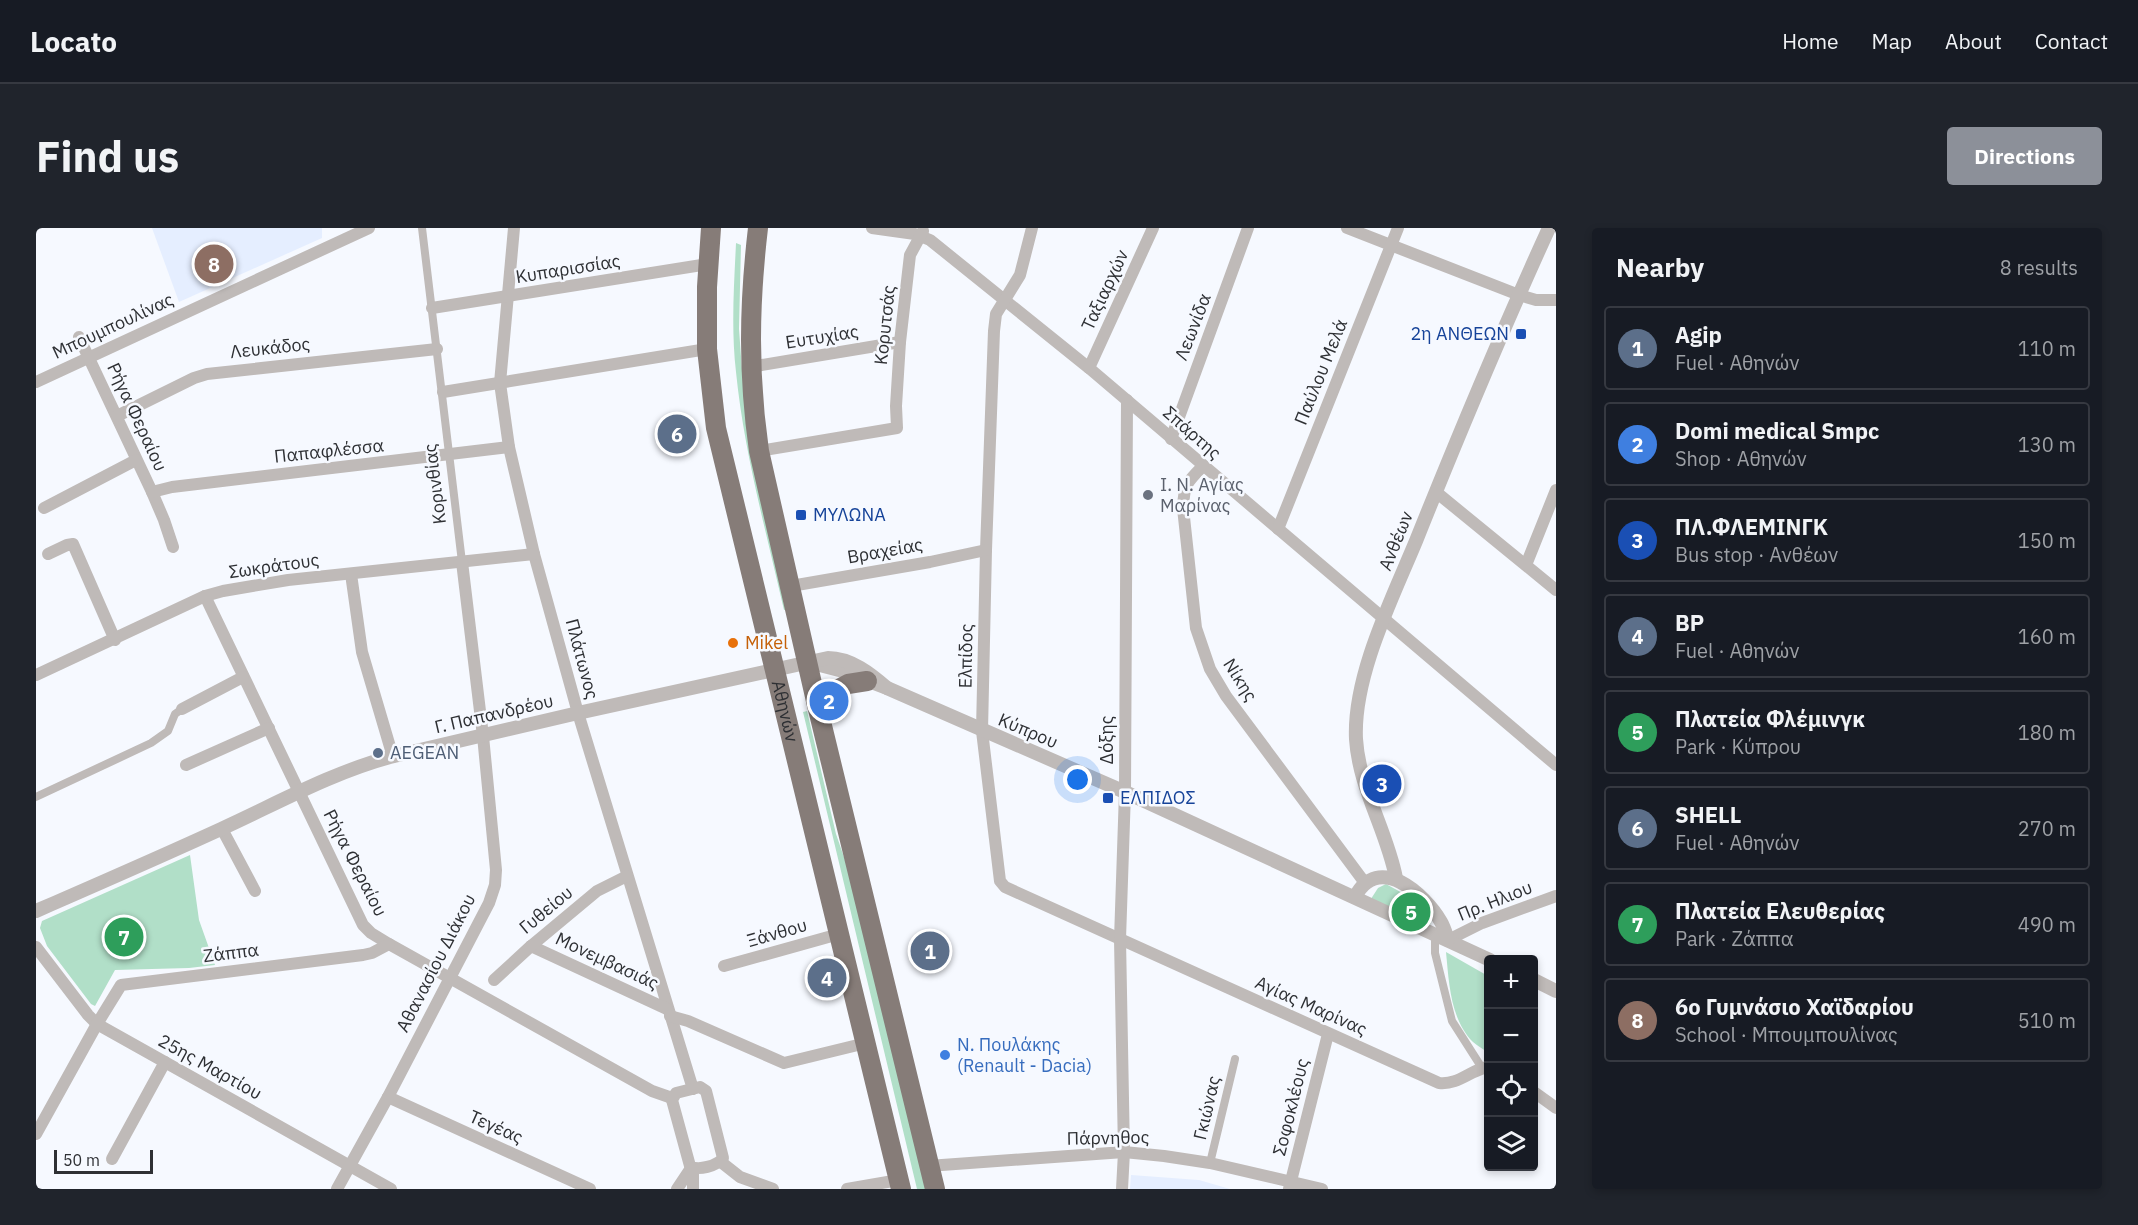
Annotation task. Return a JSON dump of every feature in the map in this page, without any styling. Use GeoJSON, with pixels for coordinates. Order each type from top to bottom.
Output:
{"type":"FeatureCollection","features":[{"type":"Feature","properties":{"kind":"highway","name":"Αθηνών"},"geometry":{"type":"LineString","coordinates":[[711,228],[706,349],[716,428],[900,1184]]}},
{"type":"Feature","properties":{"kind":"highway","name":"Αθηνών"},"geometry":{"type":"LineString","coordinates":[[758,228],[752,297],[750,367],[759,451],[816,701],[935,1189]]}},
{"type":"Feature","properties":{"kind":"highway"},"geometry":{"type":"LineString","coordinates":[[816,701],[848,684],[867,681]]}},
{"type":"Feature","properties":{"kind":"street","name":"Μπουμπουλίνας"},"geometry":{"type":"LineString","coordinates":[[36,381],[369,228]]}},
{"type":"Feature","properties":{"kind":"street","name":"Κορινθίας"},"geometry":{"type":"LineString","coordinates":[[422,228],[483,736]]}},
{"type":"Feature","properties":{"kind":"street","name":"Πλάτωνος"},"geometry":{"type":"LineString","coordinates":[[514,228],[500,383],[509,447],[534,554],[578,713],[693,1089]]}},
{"type":"Feature","properties":{"kind":"street","name":"Σπάρτης"},"geometry":{"type":"LineString","coordinates":[[872,228],[922,232],[1127,399],[1171,439],[1556,765]]}},
{"type":"Feature","properties":{"kind":"street","name":"Ελπίδος"},"geometry":{"type":"LineString","coordinates":[[1032,228],[1020,275],[996,314],[994,331],[982,731],[1000,881],[1005,886],[1120,939]]}},
{"type":"Feature","properties":{"kind":"street","name":"Ταξιαρχών"},"geometry":{"type":"LineString","coordinates":[[1089,368],[1154,228]]}},
{"type":"Feature","properties":{"kind":"street","name":"Λεωνίδα"},"geometry":{"type":"LineString","coordinates":[[1171,439],[1248,228]]}},
{"type":"Feature","properties":{"kind":"street"},"geometry":{"type":"LineString","coordinates":[[1347,228],[1519,295],[1536,300],[1556,300]]}},
{"type":"Feature","properties":{"kind":"street","name":"Παύλου Μελά"},"geometry":{"type":"LineString","coordinates":[[1278,529],[1398,228]]}},
{"type":"Feature","properties":{"kind":"street","name":"Ανθέων"},"geometry":{"type":"LineString","coordinates":[[1396,878],[1391,854],[1359,763],[1356,738],[1363,680],[1384,619],[1436,492],[1549,228]]}},
{"type":"Feature","properties":{"kind":"street","name":"Κορυτσάς"},"geometry":{"type":"LineString","coordinates":[[759,451],[897,428],[900,342],[910,255],[922,232]]}},
{"type":"Feature","properties":{"kind":"street","name":"Κυπαρισσίας"},"geometry":{"type":"LineString","coordinates":[[432,308],[708,264]]}},
{"type":"Feature","properties":{"kind":"street","name":"Ρήγα Φεραίου"},"geometry":{"type":"LineString","coordinates":[[79,337],[152,492],[173,547]]}},
{"type":"Feature","properties":{"kind":"street","name":"Ευτυχίας"},"geometry":{"type":"LineString","coordinates":[[750,367],[900,342]]}},
{"type":"Feature","properties":{"kind":"street","name":"Λευκάδος"},"geometry":{"type":"LineString","coordinates":[[117,416],[194,378],[207,374],[437,349]]}},
{"type":"Feature","properties":{"kind":"street"},"geometry":{"type":"LineString","coordinates":[[443,392],[706,349]]}},
{"type":"Feature","properties":{"kind":"street","name":"Δόξης"},"geometry":{"type":"LineString","coordinates":[[1122,1189],[1124,1152],[1120,939],[1125,792],[1127,399]]}},
{"type":"Feature","properties":{"kind":"street","name":"Παπαφλέσσα"},"geometry":{"type":"LineString","coordinates":[[152,492],[172,487],[509,447]]}},
{"type":"Feature","properties":{"kind":"street"},"geometry":{"type":"LineString","coordinates":[[44,508],[136,460]]}},
{"type":"Feature","properties":{"kind":"street","name":"Νίκης"},"geometry":{"type":"LineString","coordinates":[[1203,466],[1188,481],[1183,508],[1196,628],[1210,669],[1226,696],[1365,884]]}},
{"type":"Feature","properties":{"kind":"street"},"geometry":{"type":"LineString","coordinates":[[1436,492],[1556,590]]}},
{"type":"Feature","properties":{"kind":"street"},"geometry":{"type":"LineString","coordinates":[[1526,565],[1555,494]]}},
{"type":"Feature","properties":{"kind":"street"},"geometry":{"type":"LineString","coordinates":[[48,554],[67,544],[73,544],[115,640]]}},
{"type":"Feature","properties":{"kind":"street","name":"Βραχείας"},"geometry":{"type":"LineString","coordinates":[[791,586],[986,550]]}},
{"type":"Feature","properties":{"kind":"street","name":"Σωκράτους"},"geometry":{"type":"LineString","coordinates":[[36,675],[205,596],[223,591],[288,580],[534,554]]}},
{"type":"Feature","properties":{"kind":"street"},"geometry":{"type":"LineString","coordinates":[[351,574],[362,652],[393,757]]}},
{"type":"Feature","properties":{"kind":"street","name":"Ρήγα Φεραίου"},"geometry":{"type":"LineString","coordinates":[[205,596],[363,925],[389,944],[652,1091],[672,1098]]}},
{"type":"Feature","properties":{"kind":"street","name":"Κύπρου"},"geometry":{"type":"LineString","coordinates":[[808,662],[837,658],[870,673],[887,688],[1125,792],[1484,957]]}},
{"type":"Feature","properties":{"kind":"street"},"geometry":{"type":"LineString","coordinates":[[808,662],[831,667],[887,688]]}},
{"type":"Feature","properties":{"kind":"street","name":"Γ. Παπανδρέου"},"geometry":{"type":"LineString","coordinates":[[36,911],[364,764],[808,662]]}},
{"type":"Feature","properties":{"kind":"street"},"geometry":{"type":"LineString","coordinates":[[36,797],[151,743],[168,731],[175,714],[243,677]]}},
{"type":"Feature","properties":{"kind":"street"},"geometry":{"type":"LineString","coordinates":[[186,765],[268,728]]}},
{"type":"Feature","properties":{"kind":"street","name":"Αθανασίου Διάκου"},"geometry":{"type":"LineString","coordinates":[[337,1189],[388,1097],[489,903],[495,885],[496,870],[483,736]]}},
{"type":"Feature","properties":{"kind":"street"},"geometry":{"type":"LineString","coordinates":[[222,829],[255,891]]}},
{"type":"Feature","properties":{"kind":"street","name":"Γυθείου"},"geometry":{"type":"LineString","coordinates":[[494,980],[531,945],[597,891],[627,876]]}},
{"type":"Feature","properties":{"kind":"street"},"geometry":{"type":"LineString","coordinates":[[1355,897],[1365,884],[1373,879],[1396,878],[1422,897],[1442,923],[1441,937],[1435,953],[1452,1021],[1484,1067]]}},
{"type":"Feature","properties":{"kind":"street","name":"Πρ. Ηλιου"},"geometry":{"type":"LineString","coordinates":[[1441,937],[1556,896]]}},
{"type":"Feature","properties":{"kind":"street","name":"Ξάνθου"},"geometry":{"type":"LineString","coordinates":[[724,966],[839,934]]}},
{"type":"Feature","properties":{"kind":"street","name":"Αγίας Μαρίνας"},"geometry":{"type":"LineString","coordinates":[[1120,939],[1439,1083],[1458,1082],[1484,1069]]}},
{"type":"Feature","properties":{"kind":"street","name":"Ζάππα"},"geometry":{"type":"LineString","coordinates":[[36,1134],[117,989],[124,983],[363,955],[389,944]]}},
{"type":"Feature","properties":{"kind":"street","name":"Μονεμβασιάς"},"geometry":{"type":"LineString","coordinates":[[531,945],[668,1013],[784,1063],[866,1042]]}},
{"type":"Feature","properties":{"kind":"street","name":"25ης Μαρτίου"},"geometry":{"type":"LineString","coordinates":[[36,947],[97,1024],[392,1189]]}},
{"type":"Feature","properties":{"kind":"street"},"geometry":{"type":"LineString","coordinates":[[1538,982],[1556,991]]}},
{"type":"Feature","properties":{"kind":"street","name":"Σοφοκλέους"},"geometry":{"type":"LineString","coordinates":[[1290,1185],[1328,1034]]}},
{"type":"Feature","properties":{"kind":"street","name":"Γκιώνας"},"geometry":{"type":"LineString","coordinates":[[1210,1163],[1235,1059]]}},
{"type":"Feature","properties":{"kind":"street"},"geometry":{"type":"LineString","coordinates":[[112,1159],[165,1062]]}},
{"type":"Feature","properties":{"kind":"street"},"geometry":{"type":"LineString","coordinates":[[693,1189],[692,1168],[672,1098],[676,1094],[700,1087],[706,1091],[723,1156],[721,1162]]}},
{"type":"Feature","properties":{"kind":"street"},"geometry":{"type":"LineString","coordinates":[[1538,1095],[1556,1108]]}},
{"type":"Feature","properties":{"kind":"street","name":"Τεγέας"},"geometry":{"type":"LineString","coordinates":[[388,1097],[590,1189]]}},
{"type":"Feature","properties":{"kind":"street","name":"Πάρνηθος"},"geometry":{"type":"LineString","coordinates":[[928,1167],[1124,1152],[1210,1163],[1290,1185],[1322,1189]]}},
{"type":"Feature","properties":{"kind":"street"},"geometry":{"type":"LineString","coordinates":[[677,1189],[692,1168],[721,1162],[740,1177],[773,1189]]}},
{"type":"Feature","properties":{"kind":"street"},"geometry":{"type":"LineString","coordinates":[[847,1189],[900,1184]]}},
{"type":"Feature","properties":{"kind":"shaded area"},"geometry":{"type":"Polygon","coordinates":[[[152,228],[322,228],[322,238],[179,302],[152,228]]]}},
{"type":"Feature","properties":{"kind":"shaded area"},"geometry":{"type":"Polygon","coordinates":[[[1131,1175],[1199,1180],[1230,1189],[1130,1189],[1131,1175]]]}},
{"type":"Feature","properties":{"kind":"green space"},"geometry":{"type":"Polygon","coordinates":[[[736,243],[741,245],[739,329],[742,370],[790,609],[784,610],[744,432],[736,372],[733,308],[736,243]]]}},
{"type":"Feature","properties":{"kind":"green space"},"geometry":{"type":"Polygon","coordinates":[[[807,711],[836,834],[865,918],[929,1189],[917,1189],[803,712],[807,711]]]}},
{"type":"Feature","properties":{"kind":"green space"},"geometry":{"type":"Polygon","coordinates":[[[190,855],[199,920],[215,965],[115,970],[95,1006],[91,1004],[47,946],[40,928],[42,921],[190,855]]]}},
{"type":"Feature","properties":{"kind":"green space"},"geometry":{"type":"Polygon","coordinates":[[[1386,884],[1424,905],[1432,920],[1429,927],[1369,902],[1378,888],[1386,884]]]}},
{"type":"Feature","properties":{"kind":"green space"},"geometry":{"type":"Polygon","coordinates":[[[1446,952],[1484,974],[1484,1050],[1465,1033],[1455,1011],[1446,952]]]}},
{"type":"Feature","properties":{"kind":"place","name":"6ο Γυμνάσιο Χαϊδαρίου"},"geometry":{"type":"Point","coordinates":[214,264]}},
{"type":"Feature","properties":{"kind":"place","name":"2η ΑΝΘΕΩΝ"},"geometry":{"type":"Point","coordinates":[1521,334]}},
{"type":"Feature","properties":{"kind":"place","name":"SHELL"},"geometry":{"type":"Point","coordinates":[677,434]}},
{"type":"Feature","properties":{"kind":"place","name":"Ι. Ν. Αγίας Μαρίνας"},"geometry":{"type":"Point","coordinates":[1148,495]}},
{"type":"Feature","properties":{"kind":"place","name":"ΜΥΛΩΝΑ"},"geometry":{"type":"Point","coordinates":[801,515]}},
{"type":"Feature","properties":{"kind":"place","name":"Mikel"},"geometry":{"type":"Point","coordinates":[733,643]}},
{"type":"Feature","properties":{"kind":"place","name":"Domi medical Smpc"},"geometry":{"type":"Point","coordinates":[829,701]}},
{"type":"Feature","properties":{"kind":"place","name":"AEGEAN"},"geometry":{"type":"Point","coordinates":[378,753]}},
{"type":"Feature","properties":{"kind":"place","name":"ΠΛ.ΦΛΕΜΙΝΓΚ"},"geometry":{"type":"Point","coordinates":[1382,784]}},
{"type":"Feature","properties":{"kind":"place","name":"ΕΛΠΙΔΟΣ"},"geometry":{"type":"Point","coordinates":[1108,798]}},
{"type":"Feature","properties":{"kind":"place","name":"Πλατεία Φλέμινγκ"},"geometry":{"type":"Point","coordinates":[1411,912]}},
{"type":"Feature","properties":{"kind":"place","name":"Πλατεία Ελευθερίας"},"geometry":{"type":"Point","coordinates":[124,937]}},
{"type":"Feature","properties":{"kind":"place","name":"Agip"},"geometry":{"type":"Point","coordinates":[930,951]}},
{"type":"Feature","properties":{"kind":"place","name":"BP"},"geometry":{"type":"Point","coordinates":[827,978]}},
{"type":"Feature","properties":{"kind":"place","name":"Ν. Πουλάκης (Renault - Dacia)"},"geometry":{"type":"Point","coordinates":[945,1055]}}]}
